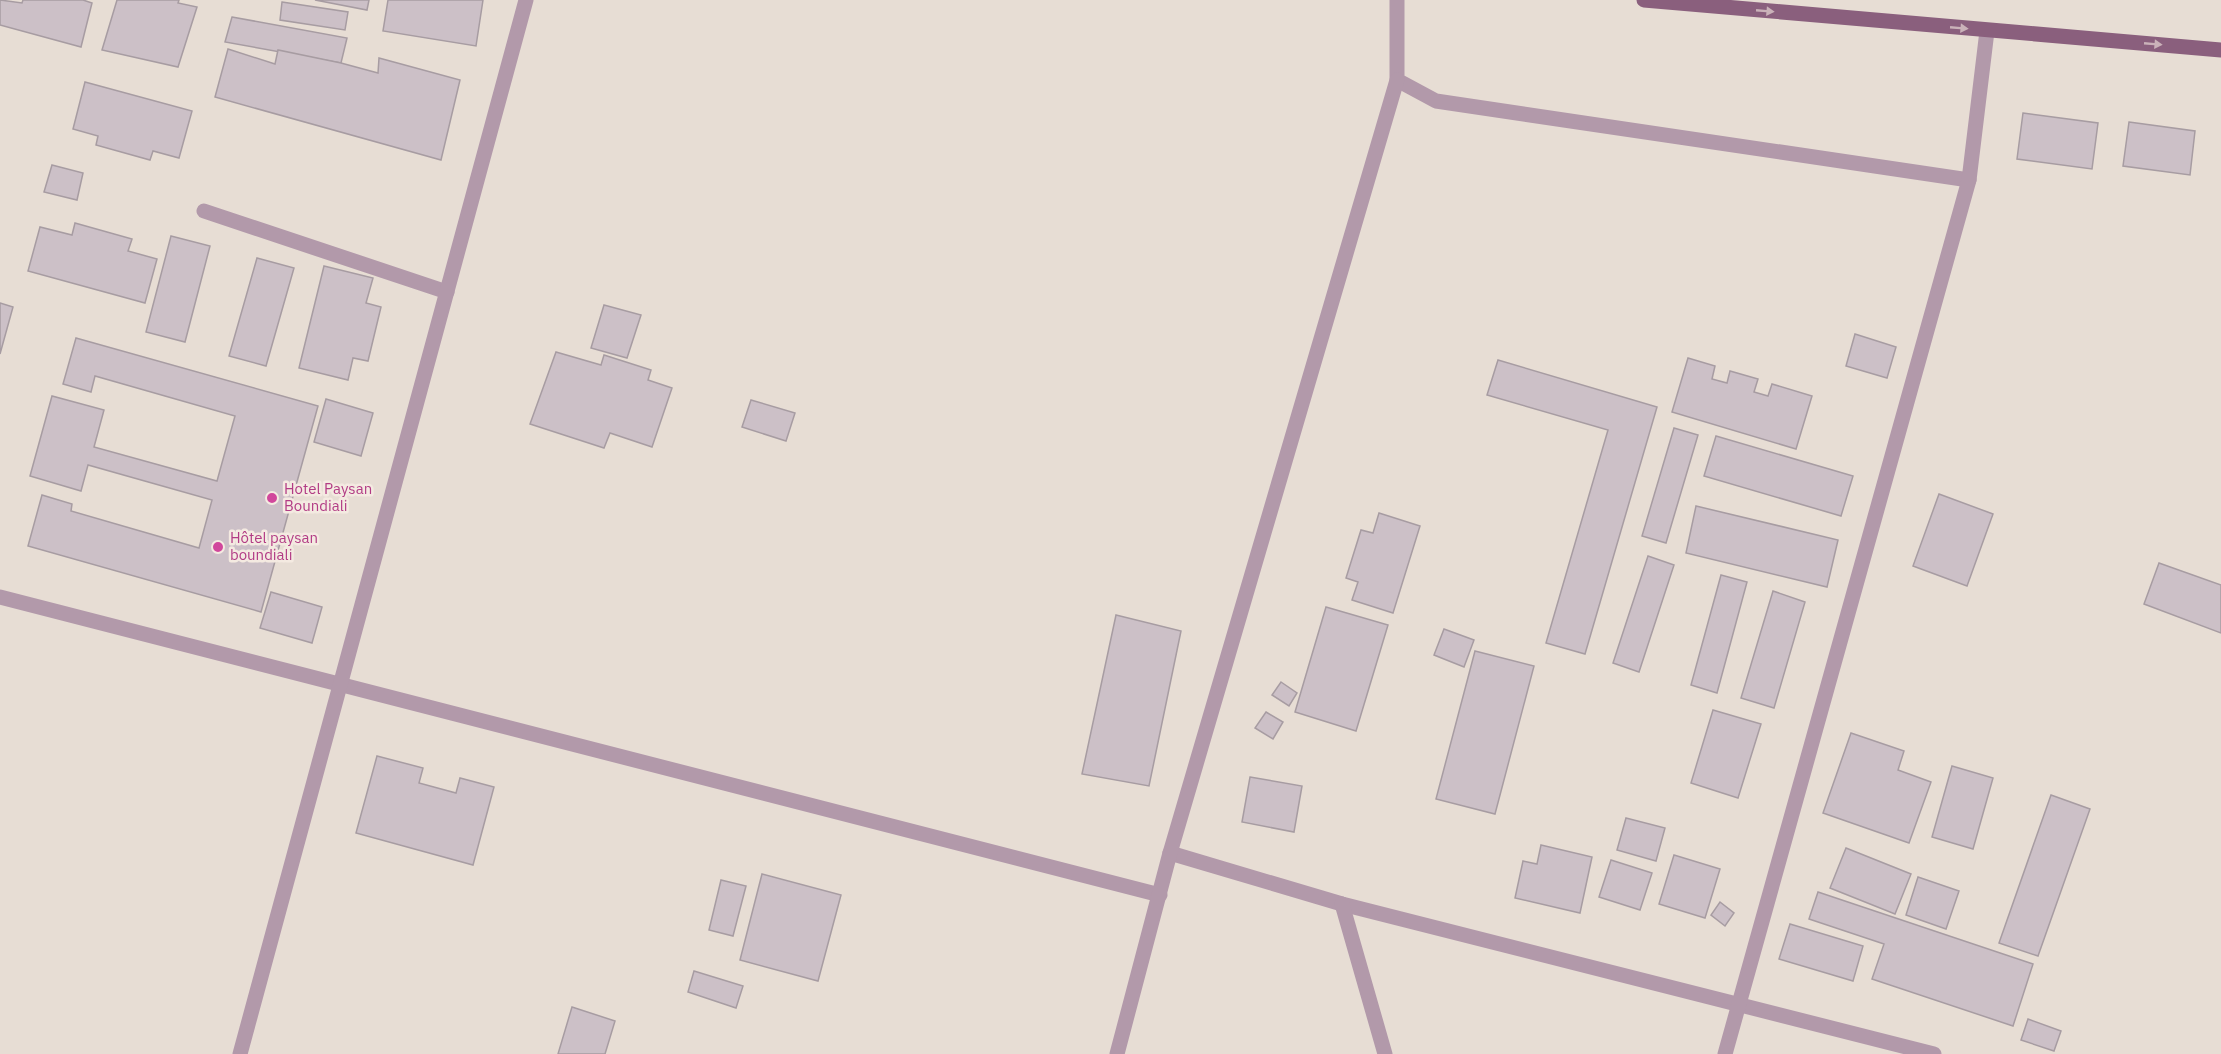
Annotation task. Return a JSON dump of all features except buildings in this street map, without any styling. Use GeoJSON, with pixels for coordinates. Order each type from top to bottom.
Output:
{"type":"FeatureCollection","features":[{"type":"Feature","properties":{"kind":"main road"},"geometry":{"type":"LineString","coordinates":[[1644,0],[2221,50]]}},
{"type":"Feature","properties":{"kind":"street"},"geometry":{"type":"LineString","coordinates":[[240,1054],[526,0]]}},
{"type":"Feature","properties":{"kind":"street"},"geometry":{"type":"LineString","coordinates":[[1117,1054],[1170,853],[1397,80],[1397,0]]}},
{"type":"Feature","properties":{"kind":"street"},"geometry":{"type":"LineString","coordinates":[[1725,1054],[1969,180],[1987,31]]}},
{"type":"Feature","properties":{"kind":"street"},"geometry":{"type":"LineString","coordinates":[[1397,80],[1436,101],[1969,180]]}},
{"type":"Feature","properties":{"kind":"street"},"geometry":{"type":"LineString","coordinates":[[204,211],[447,292]]}},
{"type":"Feature","properties":{"kind":"street"},"geometry":{"type":"LineString","coordinates":[[0,597],[1160,895]]}},
{"type":"Feature","properties":{"kind":"street"},"geometry":{"type":"LineString","coordinates":[[1170,853],[1342,904],[1934,1054]]}},
{"type":"Feature","properties":{"kind":"street"},"geometry":{"type":"LineString","coordinates":[[1342,904],[1385,1054]]}},
{"type":"Feature","properties":{"kind":"place","name":"Hotel Paysan Boundiali"},"geometry":{"type":"Point","coordinates":[272,498]}},
{"type":"Feature","properties":{"kind":"place","name":"Hôtel paysan boundiali"},"geometry":{"type":"Point","coordinates":[218,547]}}]}
